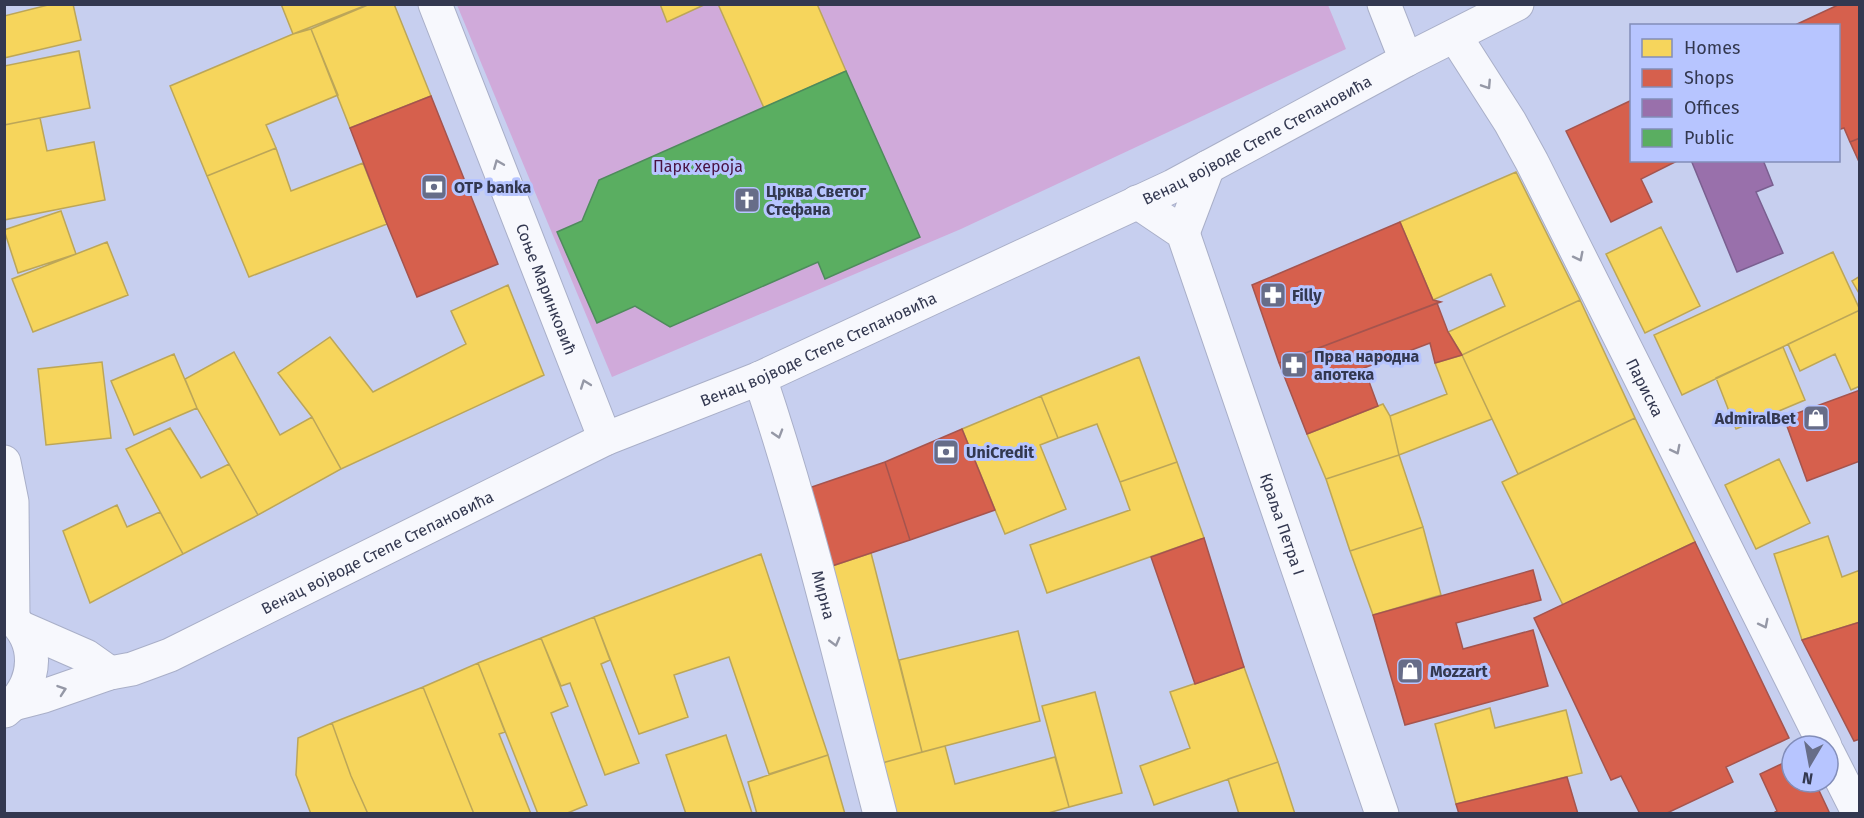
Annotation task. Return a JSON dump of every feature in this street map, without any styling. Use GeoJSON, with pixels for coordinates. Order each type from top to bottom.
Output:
{"type":"FeatureCollection","features":[{"type":"Feature","properties":{"kind":"street","name":"Соње Маринковић"},"geometry":{"type":"LineString","coordinates":[[435,4],[605,439]]}},
{"type":"Feature","properties":{"kind":"street"},"geometry":{"type":"LineString","coordinates":[[1384,4],[1407,60]]}},
{"type":"Feature","properties":{"kind":"street","name":"Венац војводе Степе Степановића"},"geometry":{"type":"LineString","coordinates":[[9,707],[170,655],[605,439],[760,378],[1137,202],[1517,4]]}},
{"type":"Feature","properties":{"kind":"street","name":"Париска"},"geometry":{"type":"LineString","coordinates":[[1455,36],[1510,122],[1532,162],[1819,734]]}},
{"type":"Feature","properties":{"kind":"street"},"geometry":{"type":"LineString","coordinates":[[1137,202],[1183,233],[1208,167]]}},
{"type":"Feature","properties":{"kind":"street","name":"Краља Петра I"},"geometry":{"type":"LineString","coordinates":[[1183,233],[1382,813]]}},
{"type":"Feature","properties":{"kind":"street","name":"Мирна"},"geometry":{"type":"LineString","coordinates":[[760,378],[805,527],[880,813]]}},
{"type":"Feature","properties":{"kind":"street"},"geometry":{"type":"LineString","coordinates":[[4,462],[12,502],[8,533],[13,619],[29,641],[32,655],[31,669],[22,694],[9,707]]}},
{"type":"Feature","properties":{"kind":"street"},"geometry":{"type":"LineString","coordinates":[[13,619],[86,656],[110,673]]}},
{"type":"Feature","properties":{"kind":"street"},"geometry":{"type":"LineString","coordinates":[[1840,777],[1858,813]]}},
{"type":"Feature","properties":{"kind":"green space","name":"Парк хероја"},"geometry":{"type":"Polygon","coordinates":[[[457,5],[1328,5],[1346,49],[961,229],[612,377],[457,5]]]}},
{"type":"Feature","properties":{"kind":"building: Homes"},"geometry":{"type":"Polygon","coordinates":[[[52,4],[73,4],[81,40],[4,58],[4,16],[52,4]]]}},
{"type":"Feature","properties":{"kind":"building: Homes"},"geometry":{"type":"Polygon","coordinates":[[[281,4],[369,4],[293,34],[281,4]]]}},
{"type":"Feature","properties":{"kind":"building: Homes"},"geometry":{"type":"Polygon","coordinates":[[[370,4],[394,4],[431,96],[350,128],[311,29],[370,4]]]}},
{"type":"Feature","properties":{"kind":"building: Homes"},"geometry":{"type":"Polygon","coordinates":[[[660,4],[706,4],[667,22],[660,4]]]}},
{"type":"Feature","properties":{"kind":"building: Homes"},"geometry":{"type":"Polygon","coordinates":[[[718,4],[817,4],[846,71],[764,108],[718,4]]]}},
{"type":"Feature","properties":{"kind":"building: Homes"},"geometry":{"type":"Polygon","coordinates":[[[311,29],[338,95],[266,125],[276,148],[207,176],[170,86],[293,34],[311,29]]]}},
{"type":"Feature","properties":{"kind":"building: Homes"},"geometry":{"type":"Polygon","coordinates":[[[79,51],[90,108],[4,125],[4,66],[79,51]]]}},
{"type":"Feature","properties":{"kind":"building: Homes"},"geometry":{"type":"Polygon","coordinates":[[[40,118],[47,151],[94,142],[105,200],[4,220],[4,125],[40,118]]]}},
{"type":"Feature","properties":{"kind":"building: Homes"},"geometry":{"type":"Polygon","coordinates":[[[276,148],[291,191],[363,163],[387,224],[249,277],[207,176],[276,148]]]}},
{"type":"Feature","properties":{"kind":"building: Homes"},"geometry":{"type":"Polygon","coordinates":[[[1516,172],[1580,300],[1462,355],[1448,332],[1505,306],[1491,274],[1433,300],[1400,222],[1516,172]]]}},
{"type":"Feature","properties":{"kind":"building: Homes"},"geometry":{"type":"Polygon","coordinates":[[[61,211],[76,254],[18,273],[4,230],[61,211]]]}},
{"type":"Feature","properties":{"kind":"building: Homes"},"geometry":{"type":"Polygon","coordinates":[[[1661,227],[1700,306],[1645,333],[1606,254],[1661,227]]]}},
{"type":"Feature","properties":{"kind":"building: Homes"},"geometry":{"type":"Polygon","coordinates":[[[107,242],[128,295],[33,332],[12,279],[107,242]]]}},
{"type":"Feature","properties":{"kind":"building: Homes"},"geometry":{"type":"Polygon","coordinates":[[[1833,252],[1860,310],[1682,395],[1654,335],[1833,252]]]}},
{"type":"Feature","properties":{"kind":"building: Homes"},"geometry":{"type":"Polygon","coordinates":[[[1860,276],[1860,295],[1852,281],[1860,276]]]}},
{"type":"Feature","properties":{"kind":"building: Homes"},"geometry":{"type":"Polygon","coordinates":[[[508,285],[544,375],[341,469],[312,417],[278,373],[330,337],[373,392],[466,344],[451,311],[508,285]]]}},
{"type":"Feature","properties":{"kind":"building: Homes"},"geometry":{"type":"Polygon","coordinates":[[[1580,300],[1635,418],[1518,474],[1462,355],[1580,300]]]}},
{"type":"Feature","properties":{"kind":"building: Homes"},"geometry":{"type":"Polygon","coordinates":[[[1860,310],[1860,386],[1851,390],[1835,354],[1800,371],[1788,344],[1860,310]]]}},
{"type":"Feature","properties":{"kind":"building: Homes"},"geometry":{"type":"Polygon","coordinates":[[[1783,347],[1805,400],[1736,429],[1716,378],[1783,347]]]}},
{"type":"Feature","properties":{"kind":"building: Homes"},"geometry":{"type":"Polygon","coordinates":[[[234,352],[280,435],[312,417],[341,469],[258,515],[197,408],[185,379],[234,352]]]}},
{"type":"Feature","properties":{"kind":"building: Homes"},"geometry":{"type":"Polygon","coordinates":[[[174,354],[197,408],[134,435],[111,381],[174,354]]]}},
{"type":"Feature","properties":{"kind":"building: Homes"},"geometry":{"type":"Polygon","coordinates":[[[1462,355],[1492,419],[1399,455],[1390,416],[1447,394],[1435,363],[1462,355]]]}},
{"type":"Feature","properties":{"kind":"building: Homes"},"geometry":{"type":"Polygon","coordinates":[[[1139,357],[1177,462],[1120,482],[1097,424],[1058,438],[1041,396],[1139,357]]]}},
{"type":"Feature","properties":{"kind":"building: Homes"},"geometry":{"type":"Polygon","coordinates":[[[102,362],[111,438],[46,445],[38,369],[102,362]]]}},
{"type":"Feature","properties":{"kind":"building: Homes"},"geometry":{"type":"Polygon","coordinates":[[[1041,396],[1058,438],[1040,445],[1066,509],[1005,534],[962,429],[1041,396]]]}},
{"type":"Feature","properties":{"kind":"building: Homes"},"geometry":{"type":"Polygon","coordinates":[[[1383,404],[1390,416],[1399,455],[1326,479],[1307,434],[1383,404]]]}},
{"type":"Feature","properties":{"kind":"building: Homes"},"geometry":{"type":"Polygon","coordinates":[[[1635,418],[1695,542],[1563,605],[1502,482],[1635,418]]]}},
{"type":"Feature","properties":{"kind":"building: Homes"},"geometry":{"type":"Polygon","coordinates":[[[170,428],[201,478],[229,464],[258,515],[183,554],[126,449],[170,428]]]}},
{"type":"Feature","properties":{"kind":"building: Homes"},"geometry":{"type":"Polygon","coordinates":[[[1399,455],[1423,527],[1350,551],[1326,479],[1399,455]]]}},
{"type":"Feature","properties":{"kind":"building: Homes"},"geometry":{"type":"Polygon","coordinates":[[[1779,459],[1810,523],[1756,549],[1725,485],[1779,459]]]}},
{"type":"Feature","properties":{"kind":"building: Homes"},"geometry":{"type":"Polygon","coordinates":[[[1177,462],[1204,538],[1047,593],[1030,545],[1130,510],[1120,482],[1177,462]]]}},
{"type":"Feature","properties":{"kind":"building: Homes"},"geometry":{"type":"Polygon","coordinates":[[[117,505],[127,527],[160,512],[183,554],[90,603],[63,531],[117,505]]]}},
{"type":"Feature","properties":{"kind":"building: Homes"},"geometry":{"type":"Polygon","coordinates":[[[1423,527],[1441,595],[1373,615],[1350,551],[1423,527]]]}},
{"type":"Feature","properties":{"kind":"building: Homes"},"geometry":{"type":"Polygon","coordinates":[[[1828,536],[1842,577],[1860,570],[1860,622],[1802,640],[1774,554],[1828,536]]]}},
{"type":"Feature","properties":{"kind":"building: Homes"},"geometry":{"type":"Polygon","coordinates":[[[871,553],[922,752],[882,763],[832,566],[871,553]]]}},
{"type":"Feature","properties":{"kind":"building: Homes"},"geometry":{"type":"Polygon","coordinates":[[[761,554],[828,755],[769,774],[729,657],[674,675],[688,717],[639,734],[594,617],[761,554]]]}},
{"type":"Feature","properties":{"kind":"building: Homes"},"geometry":{"type":"Polygon","coordinates":[[[594,617],[610,660],[601,664],[639,763],[605,775],[570,683],[561,686],[541,638],[594,617]]]}},
{"type":"Feature","properties":{"kind":"building: Homes"},"geometry":{"type":"Polygon","coordinates":[[[1018,631],[1040,721],[922,752],[899,660],[1018,631]]]}},
{"type":"Feature","properties":{"kind":"building: Homes"},"geometry":{"type":"Polygon","coordinates":[[[541,638],[568,706],[551,713],[587,805],[565,814],[538,814],[478,663],[541,638]]]}},
{"type":"Feature","properties":{"kind":"building: Homes"},"geometry":{"type":"Polygon","coordinates":[[[478,663],[505,732],[499,734],[531,814],[474,814],[423,687],[478,663]]]}},
{"type":"Feature","properties":{"kind":"building: Homes"},"geometry":{"type":"Polygon","coordinates":[[[1244,667],[1278,762],[1154,805],[1140,766],[1190,748],[1170,692],[1244,667]]]}},
{"type":"Feature","properties":{"kind":"building: Homes"},"geometry":{"type":"Polygon","coordinates":[[[423,687],[474,814],[368,814],[351,776],[332,723],[423,687]]]}},
{"type":"Feature","properties":{"kind":"building: Homes"},"geometry":{"type":"Polygon","coordinates":[[[1095,692],[1122,793],[1069,807],[1042,706],[1095,692]]]}},
{"type":"Feature","properties":{"kind":"building: Homes"},"geometry":{"type":"Polygon","coordinates":[[[1490,708],[1495,728],[1566,710],[1582,773],[1456,804],[1435,724],[1490,708]]]}},
{"type":"Feature","properties":{"kind":"building: Homes"},"geometry":{"type":"Polygon","coordinates":[[[332,723],[351,776],[368,814],[311,814],[296,775],[298,738],[332,723]]]}},
{"type":"Feature","properties":{"kind":"building: Homes"},"geometry":{"type":"Polygon","coordinates":[[[726,735],[752,813],[686,814],[666,755],[726,735]]]}},
{"type":"Feature","properties":{"kind":"building: Homes"},"geometry":{"type":"Polygon","coordinates":[[[945,746],[955,784],[1055,757],[1069,807],[1045,814],[896,814],[882,763],[945,746]]]}},
{"type":"Feature","properties":{"kind":"building: Homes"},"geometry":{"type":"Polygon","coordinates":[[[828,755],[845,814],[757,814],[748,782],[828,755]]]}},
{"type":"Feature","properties":{"kind":"building: Homes"},"geometry":{"type":"Polygon","coordinates":[[[1278,762],[1295,814],[1239,814],[1228,779],[1278,762]]]}},
{"type":"Feature","properties":{"kind":"building: Shops"},"geometry":{"type":"Polygon","coordinates":[[[1840,4],[1860,4],[1860,138],[1850,142],[1844,128],[1840,129],[1840,24],[1797,24],[1840,4]]]}},
{"type":"Feature","properties":{"kind":"building: Shops"},"geometry":{"type":"Polygon","coordinates":[[[431,96],[498,264],[417,297],[350,128],[431,96]]]}},
{"type":"Feature","properties":{"kind":"building: Shops"},"geometry":{"type":"Polygon","coordinates":[[[1630,101],[1630,162],[1675,162],[1641,179],[1652,202],[1611,222],[1566,131],[1630,101]]]}},
{"type":"Feature","properties":{"kind":"building: Shops"},"geometry":{"type":"Polygon","coordinates":[[[1860,138],[1860,164],[1850,142],[1860,138]]]}},
{"type":"Feature","properties":{"kind":"building: Shops"},"geometry":{"type":"Polygon","coordinates":[[[1400,222],[1433,300],[1441,302],[1279,363],[1252,285],[1400,222]]]}},
{"type":"Feature","properties":{"kind":"building: Shops"},"geometry":{"type":"Polygon","coordinates":[[[1437,303],[1448,332],[1462,355],[1435,363],[1430,343],[1364,368],[1378,406],[1307,434],[1279,363],[1437,303]]]}},
{"type":"Feature","properties":{"kind":"building: Shops"},"geometry":{"type":"Polygon","coordinates":[[[1860,390],[1860,461],[1807,481],[1784,418],[1860,390]]]}},
{"type":"Feature","properties":{"kind":"building: Shops"},"geometry":{"type":"Polygon","coordinates":[[[962,429],[995,510],[910,540],[885,462],[962,429]]]}},
{"type":"Feature","properties":{"kind":"building: Shops"},"geometry":{"type":"Polygon","coordinates":[[[885,462],[910,540],[832,566],[806,489],[885,462]]]}},
{"type":"Feature","properties":{"kind":"building: Shops"},"geometry":{"type":"Polygon","coordinates":[[[1204,538],[1244,667],[1195,684],[1151,557],[1204,538]]]}},
{"type":"Feature","properties":{"kind":"building: Shops"},"geometry":{"type":"Polygon","coordinates":[[[1695,542],[1787,734],[1780,734],[1780,742],[1726,767],[1733,782],[1665,814],[1640,814],[1621,776],[1611,780],[1534,618],[1695,542]]]}},
{"type":"Feature","properties":{"kind":"building: Shops"},"geometry":{"type":"Polygon","coordinates":[[[1533,570],[1541,600],[1456,623],[1463,649],[1533,630],[1548,686],[1405,725],[1373,615],[1533,570]]]}},
{"type":"Feature","properties":{"kind":"building: Shops"},"geometry":{"type":"Polygon","coordinates":[[[1860,622],[1860,739],[1854,741],[1802,640],[1860,622]]]}},
{"type":"Feature","properties":{"kind":"building: Shops"},"geometry":{"type":"Polygon","coordinates":[[[1780,765],[1780,794],[1821,794],[1830,814],[1772,814],[1777,811],[1760,774],[1780,765]]]}},
{"type":"Feature","properties":{"kind":"building: Shops"},"geometry":{"type":"Polygon","coordinates":[[[1567,777],[1578,814],[1459,814],[1456,804],[1567,777]]]}},
{"type":"Feature","properties":{"kind":"building: Offices"},"geometry":{"type":"Polygon","coordinates":[[[1692,162],[1764,162],[1773,185],[1756,192],[1783,253],[1737,272],[1692,162]]]}},
{"type":"Feature","properties":{"kind":"building: Public","name":"Црква Светог Стефана"},"geometry":{"type":"Polygon","coordinates":[[[846,71],[920,237],[825,279],[818,262],[670,327],[635,306],[597,323],[557,232],[582,221],[599,180],[846,71]]]}},
{"type":"Feature","properties":{"kind":"place","name":"OTP banka"},"geometry":{"type":"Point","coordinates":[434,187]}},
{"type":"Feature","properties":{"kind":"place","name":"Црква Светог Стефана"},"geometry":{"type":"Point","coordinates":[747,200]}},
{"type":"Feature","properties":{"kind":"place","name":"Filly"},"geometry":{"type":"Point","coordinates":[1273,295]}},
{"type":"Feature","properties":{"kind":"place","name":"Прва народна апотека"},"geometry":{"type":"Point","coordinates":[1294,365]}},
{"type":"Feature","properties":{"kind":"place","name":"AdmiralBet"},"geometry":{"type":"Point","coordinates":[1816,418]}},
{"type":"Feature","properties":{"kind":"place","name":"UniCredit"},"geometry":{"type":"Point","coordinates":[946,452]}},
{"type":"Feature","properties":{"kind":"place","name":"Mozzart"},"geometry":{"type":"Point","coordinates":[1410,671]}}]}
